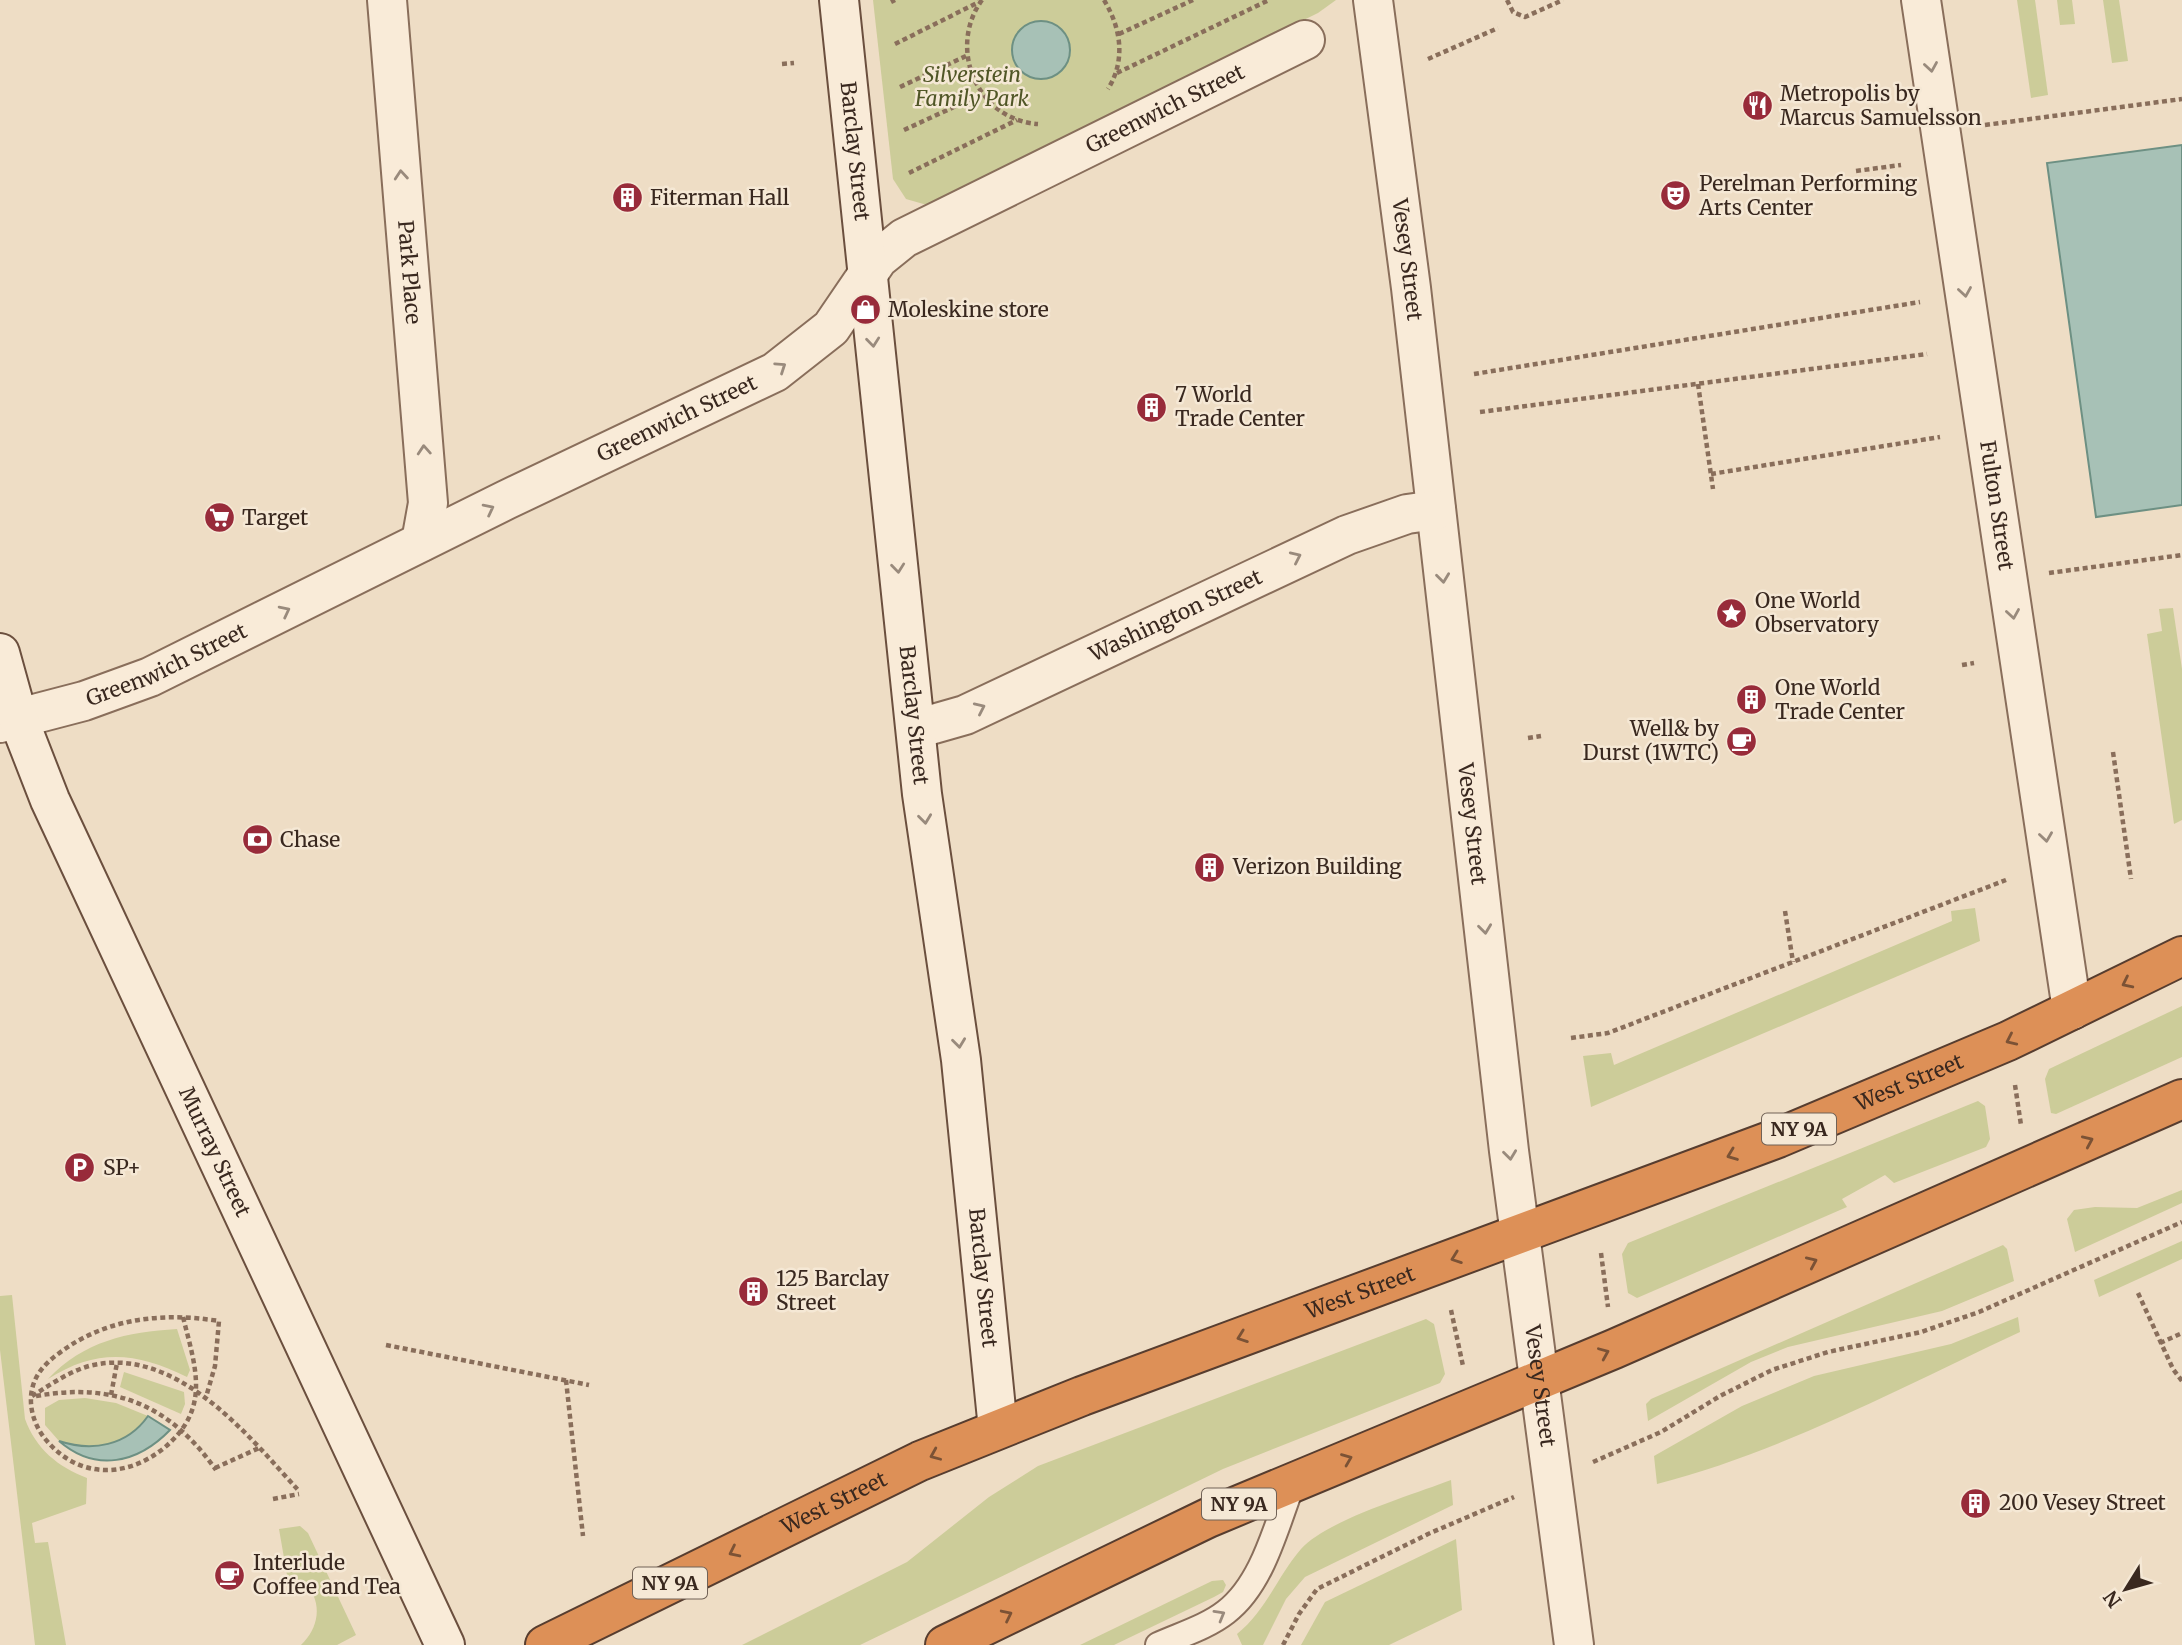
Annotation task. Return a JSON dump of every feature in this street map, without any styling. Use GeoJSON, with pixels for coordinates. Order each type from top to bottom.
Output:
{"type":"FeatureCollection","features":[{"type":"Feature","properties":{"kind":"highway","name":"West Street"},"geometry":{"type":"LineString","coordinates":[[545,1645],[859,1489],[998,1429],[1520,1236],[1875,1098],[2008,1041],[2182,956]]}},
{"type":"Feature","properties":{"kind":"highway","name":"NY 9A"},"geometry":{"type":"LineString","coordinates":[[945,1645],[1136,1551],[1294,1480],[1541,1380],[2182,1099]]}},
{"type":"Feature","properties":{"kind":"street","name":"Park Place"},"geometry":{"type":"LineString","coordinates":[[387,0],[428,503],[421,542]]}},
{"type":"Feature","properties":{"kind":"street","name":"Barclay Street"},"geometry":{"type":"LineString","coordinates":[[839,0],[929,849],[961,1060],[998,1429]]}},
{"type":"Feature","properties":{"kind":"street","name":"Vesey Street"},"geometry":{"type":"LineString","coordinates":[[1373,0],[1436,510],[1520,1236],[1574,1645]]}},
{"type":"Feature","properties":{"kind":"street","name":"Fulton Street"},"geometry":{"type":"LineString","coordinates":[[1921,0],[2072,1010]]}},
{"type":"Feature","properties":{"kind":"street","name":"Greenwich Street"},"geometry":{"type":"LineString","coordinates":[[9,721],[84,701],[150,677],[421,542],[775,372],[831,328],[867,274],[890,248],[904,237],[1306,40]]}},
{"type":"Feature","properties":{"kind":"street","name":"Washington Street"},"geometry":{"type":"LineString","coordinates":[[916,729],[965,715],[1347,535],[1408,514],[1436,510]]}},
{"type":"Feature","properties":{"kind":"street","name":"Murray Street"},"geometry":{"type":"LineString","coordinates":[[0,653],[9,721],[56,813],[445,1645]]}},
{"type":"Feature","properties":{"kind":"lane"},"geometry":{"type":"LineString","coordinates":[[1158,1645],[1224,1614],[1237,1603],[1254,1576],[1294,1480]]}},
{"type":"Feature","properties":{"kind":"path"},"geometry":{"type":"LineString","coordinates":[[1103,97],[1116,73],[1119,34],[1114,16],[1104,0]]}},
{"type":"Feature","properties":{"kind":"path"},"geometry":{"type":"LineString","coordinates":[[1119,34],[1193,0]]}},
{"type":"Feature","properties":{"kind":"path"},"geometry":{"type":"LineString","coordinates":[[1116,73],[1269,0]]}},
{"type":"Feature","properties":{"kind":"path"},"geometry":{"type":"LineString","coordinates":[[1507,0],[1513,12],[1525,17],[1563,0]]}},
{"type":"Feature","properties":{"kind":"path"},"geometry":{"type":"LineString","coordinates":[[895,44],[981,1]]}},
{"type":"Feature","properties":{"kind":"path"},"geometry":{"type":"LineString","coordinates":[[981,1],[970,22],[967,56],[971,76],[982,94],[1003,114],[1017,120],[1044,125]]}},
{"type":"Feature","properties":{"kind":"path"},"geometry":{"type":"LineString","coordinates":[[1428,60],[1498,28]]}},
{"type":"Feature","properties":{"kind":"path"},"geometry":{"type":"LineString","coordinates":[[900,87],[967,56]]}},
{"type":"Feature","properties":{"kind":"path"},"geometry":{"type":"LineString","coordinates":[[782,64],[794,63]]}},
{"type":"Feature","properties":{"kind":"path"},"geometry":{"type":"LineString","coordinates":[[904,130],[982,94]]}},
{"type":"Feature","properties":{"kind":"path"},"geometry":{"type":"LineString","coordinates":[[1985,125],[2182,100]]}},
{"type":"Feature","properties":{"kind":"path"},"geometry":{"type":"LineString","coordinates":[[909,173],[1017,120]]}},
{"type":"Feature","properties":{"kind":"path"},"geometry":{"type":"LineString","coordinates":[[1856,171],[1901,165]]}},
{"type":"Feature","properties":{"kind":"path"},"geometry":{"type":"LineString","coordinates":[[1474,374],[1920,302]]}},
{"type":"Feature","properties":{"kind":"path"},"geometry":{"type":"LineString","coordinates":[[1480,412],[1927,354]]}},
{"type":"Feature","properties":{"kind":"path"},"geometry":{"type":"LineString","coordinates":[[1698,384],[1713,489]]}},
{"type":"Feature","properties":{"kind":"path"},"geometry":{"type":"LineString","coordinates":[[1711,474],[1940,438]]}},
{"type":"Feature","properties":{"kind":"path"},"geometry":{"type":"LineString","coordinates":[[2049,573],[2182,555]]}},
{"type":"Feature","properties":{"kind":"path"},"geometry":{"type":"LineString","coordinates":[[1962,665],[1974,663]]}},
{"type":"Feature","properties":{"kind":"path"},"geometry":{"type":"LineString","coordinates":[[1528,738],[1541,736]]}},
{"type":"Feature","properties":{"kind":"path"},"geometry":{"type":"LineString","coordinates":[[2113,752],[2131,879]]}},
{"type":"Feature","properties":{"kind":"path"},"geometry":{"type":"LineString","coordinates":[[1571,1038],[1608,1033],[2006,880]]}},
{"type":"Feature","properties":{"kind":"path"},"geometry":{"type":"LineString","coordinates":[[1785,911],[1793,962]]}},
{"type":"Feature","properties":{"kind":"path"},"geometry":{"type":"LineString","coordinates":[[2015,1084],[2022,1130]]}},
{"type":"Feature","properties":{"kind":"path"},"geometry":{"type":"LineString","coordinates":[[1595,1461],[1661,1432],[1720,1396],[1772,1370],[1828,1352],[1921,1332],[1979,1312],[2182,1222]]}},
{"type":"Feature","properties":{"kind":"path"},"geometry":{"type":"LineString","coordinates":[[1601,1254],[1609,1311]]}},
{"type":"Feature","properties":{"kind":"path"},"geometry":{"type":"LineString","coordinates":[[2138,1293],[2160,1343],[2182,1381]]}},
{"type":"Feature","properties":{"kind":"path"},"geometry":{"type":"LineString","coordinates":[[1451,1310],[1464,1374]]}},
{"type":"Feature","properties":{"kind":"path"},"geometry":{"type":"LineString","coordinates":[[183,1317],[194,1356],[197,1391],[192,1412],[183,1430],[156,1454],[134,1466],[109,1470],[83,1468],[60,1455],[43,1436],[33,1414],[31,1397],[42,1368],[83,1336],[120,1322],[183,1317],[219,1321],[215,1366],[205,1396]]}},
{"type":"Feature","properties":{"kind":"path"},"geometry":{"type":"LineString","coordinates":[[2160,1343],[2179,1334]]}},
{"type":"Feature","properties":{"kind":"path"},"geometry":{"type":"LineString","coordinates":[[386,1345],[589,1385]]}},
{"type":"Feature","properties":{"kind":"path"},"geometry":{"type":"LineString","coordinates":[[111,1395],[117,1363]]}},
{"type":"Feature","properties":{"kind":"path"},"geometry":{"type":"LineString","coordinates":[[31,1397],[80,1369],[117,1363],[153,1371],[205,1396],[260,1448],[299,1492],[274,1499]]}},
{"type":"Feature","properties":{"kind":"path"},"geometry":{"type":"LineString","coordinates":[[566,1380],[583,1536]]}},
{"type":"Feature","properties":{"kind":"path"},"geometry":{"type":"LineString","coordinates":[[31,1397],[74,1392],[111,1395],[159,1412],[183,1430],[215,1469],[260,1448]]}},
{"type":"Feature","properties":{"kind":"path"},"geometry":{"type":"LineString","coordinates":[[1283,1645],[1299,1614],[1317,1589],[1428,1534],[1518,1495]]}},
{"type":"Feature","properties":{"kind":"green space","name":"Silverstein Family Park"},"geometry":{"type":"Polygon","coordinates":[[[873,0],[1336,0],[1318,13],[927,205],[906,199],[893,179],[873,0]]]}},
{"type":"Feature","properties":{"kind":"green space"},"geometry":{"type":"Polygon","coordinates":[[[2017,0],[2035,0],[2048,95],[2031,98],[2017,0]]]}},
{"type":"Feature","properties":{"kind":"green space"},"geometry":{"type":"Polygon","coordinates":[[[2057,0],[2072,0],[2075,24],[2060,25],[2057,0]]]}},
{"type":"Feature","properties":{"kind":"green space"},"geometry":{"type":"Polygon","coordinates":[[[2103,0],[2119,0],[2128,61],[2112,63],[2103,0]]]}},
{"type":"Feature","properties":{"kind":"green space"},"geometry":{"type":"Polygon","coordinates":[[[2173,608],[2182,669],[2182,820],[2174,824],[2147,634],[2162,631],[2159,609],[2173,608]]]}},
{"type":"Feature","properties":{"kind":"green space"},"geometry":{"type":"Polygon","coordinates":[[[1975,908],[1980,941],[1591,1107],[1583,1056],[1611,1053],[1614,1065],[1952,921],[1951,911],[1975,908]]]}},
{"type":"Feature","properties":{"kind":"green space"},"geometry":{"type":"Polygon","coordinates":[[[2182,1006],[2182,1057],[2056,1114],[2051,1113],[2045,1079],[2049,1069],[2182,1006]]]}},
{"type":"Feature","properties":{"kind":"green space"},"geometry":{"type":"Polygon","coordinates":[[[1978,1101],[1985,1106],[1990,1139],[1986,1147],[1894,1183],[1885,1175],[1842,1199],[1847,1207],[1637,1298],[1628,1293],[1622,1254],[1628,1243],[1978,1101]]]}},
{"type":"Feature","properties":{"kind":"green space"},"geometry":{"type":"Polygon","coordinates":[[[2182,1190],[2182,1203],[2075,1252],[2067,1219],[2074,1210],[2095,1207],[2137,1208],[2182,1190]]]}},
{"type":"Feature","properties":{"kind":"green space"},"geometry":{"type":"Polygon","coordinates":[[[2182,1241],[2182,1259],[2099,1297],[2094,1280],[2182,1241]]]}},
{"type":"Feature","properties":{"kind":"green space"},"geometry":{"type":"Polygon","coordinates":[[[2003,1245],[2007,1249],[2014,1281],[1942,1311],[1788,1347],[1751,1362],[1648,1421],[1646,1404],[1651,1399],[2003,1245]]]}},
{"type":"Feature","properties":{"kind":"green space"},"geometry":{"type":"Polygon","coordinates":[[[12,1295],[25,1419],[35,1439],[49,1456],[87,1478],[86,1504],[32,1523],[35,1543],[48,1542],[66,1645],[35,1645],[0,1350],[0,1296],[12,1295]]]}},
{"type":"Feature","properties":{"kind":"green space"},"geometry":{"type":"Polygon","coordinates":[[[2018,1317],[2020,1332],[1887,1396],[1751,1454],[1657,1484],[1654,1456],[1742,1406],[1814,1376],[1951,1344],[2018,1317]]]}},
{"type":"Feature","properties":{"kind":"green space"},"geometry":{"type":"Polygon","coordinates":[[[1426,1319],[1434,1324],[1445,1374],[1440,1383],[1223,1469],[860,1645],[742,1645],[907,1562],[989,1497],[1038,1466],[1426,1319]]]}},
{"type":"Feature","properties":{"kind":"green space"},"geometry":{"type":"Polygon","coordinates":[[[177,1329],[190,1370],[187,1377],[151,1362],[117,1357],[83,1362],[48,1379],[91,1347],[124,1336],[177,1329]]]}},
{"type":"Feature","properties":{"kind":"green space"},"geometry":{"type":"Polygon","coordinates":[[[124,1372],[184,1392],[185,1404],[181,1414],[120,1387],[124,1372]]]}},
{"type":"Feature","properties":{"kind":"green space"},"geometry":{"type":"Polygon","coordinates":[[[85,1398],[116,1403],[148,1416],[130,1434],[108,1444],[84,1446],[59,1441],[45,1425],[45,1408],[59,1400],[85,1398]]]}},
{"type":"Feature","properties":{"kind":"green space"},"geometry":{"type":"Polygon","coordinates":[[[1451,1480],[1453,1505],[1305,1577],[1286,1599],[1263,1645],[1242,1645],[1237,1634],[1256,1615],[1301,1549],[1313,1538],[1371,1509],[1451,1480]]]}},
{"type":"Feature","properties":{"kind":"green space"},"geometry":{"type":"Polygon","coordinates":[[[300,1526],[308,1533],[356,1635],[337,1645],[301,1645],[312,1631],[317,1607],[306,1584],[288,1581],[279,1529],[300,1526]]]}},
{"type":"Feature","properties":{"kind":"green space"},"geometry":{"type":"Polygon","coordinates":[[[1456,1539],[1462,1610],[1389,1645],[1301,1645],[1325,1602],[1456,1539]]]}},
{"type":"Feature","properties":{"kind":"green space"},"geometry":{"type":"Polygon","coordinates":[[[1223,1580],[1226,1585],[1223,1592],[1114,1645],[1080,1645],[1212,1581],[1223,1580]]]}},
{"type":"Feature","properties":{"kind":"shaded area"},"geometry":{"type":"Polygon","coordinates":[[[1041,21],[1052,23],[1065,34],[1070,50],[1068,61],[1057,74],[1041,79],[1030,77],[1017,66],[1012,50],[1014,39],[1025,26],[1041,21]]]}},
{"type":"Feature","properties":{"kind":"shaded area"},"geometry":{"type":"Polygon","coordinates":[[[2182,145],[2182,505],[2096,517],[2047,163],[2182,145]]]}},
{"type":"Feature","properties":{"kind":"shaded area"},"geometry":{"type":"Polygon","coordinates":[[[148,1416],[170,1430],[158,1441],[131,1456],[116,1460],[87,1457],[59,1441],[84,1446],[108,1444],[130,1434],[148,1416]]]}},
{"type":"Feature","properties":{"kind":"place","name":"Metropolis by Marcus Samuelsson"},"geometry":{"type":"Point","coordinates":[1757,106]}},
{"type":"Feature","properties":{"kind":"place","name":"Perelman Performing Arts Center"},"geometry":{"type":"Point","coordinates":[1676,196]}},
{"type":"Feature","properties":{"kind":"place","name":"Fiterman Hall"},"geometry":{"type":"Point","coordinates":[627,198]}},
{"type":"Feature","properties":{"kind":"place","name":"Moleskine store"},"geometry":{"type":"Point","coordinates":[865,310]}},
{"type":"Feature","properties":{"kind":"place","name":"7 World Trade Center"},"geometry":{"type":"Point","coordinates":[1152,407]}},
{"type":"Feature","properties":{"kind":"place","name":"Target"},"geometry":{"type":"Point","coordinates":[219,518]}},
{"type":"Feature","properties":{"kind":"place","name":"One World Observatory"},"geometry":{"type":"Point","coordinates":[1732,613]}},
{"type":"Feature","properties":{"kind":"place","name":"One World Trade Center"},"geometry":{"type":"Point","coordinates":[1752,700]}},
{"type":"Feature","properties":{"kind":"place","name":"Well& by Durst (1WTC)"},"geometry":{"type":"Point","coordinates":[1742,741]}},
{"type":"Feature","properties":{"kind":"place","name":"Chase"},"geometry":{"type":"Point","coordinates":[257,840]}},
{"type":"Feature","properties":{"kind":"place","name":"Verizon Building"},"geometry":{"type":"Point","coordinates":[1210,867]}},
{"type":"Feature","properties":{"kind":"place","name":"SP+"},"geometry":{"type":"Point","coordinates":[80,1168]}},
{"type":"Feature","properties":{"kind":"place","name":"125 Barclay Street"},"geometry":{"type":"Point","coordinates":[753,1291]}},
{"type":"Feature","properties":{"kind":"place","name":"200 Vesey Street"},"geometry":{"type":"Point","coordinates":[1976,1503]}},
{"type":"Feature","properties":{"kind":"place","name":"Interlude Coffee and Tea"},"geometry":{"type":"Point","coordinates":[230,1575]}}]}
